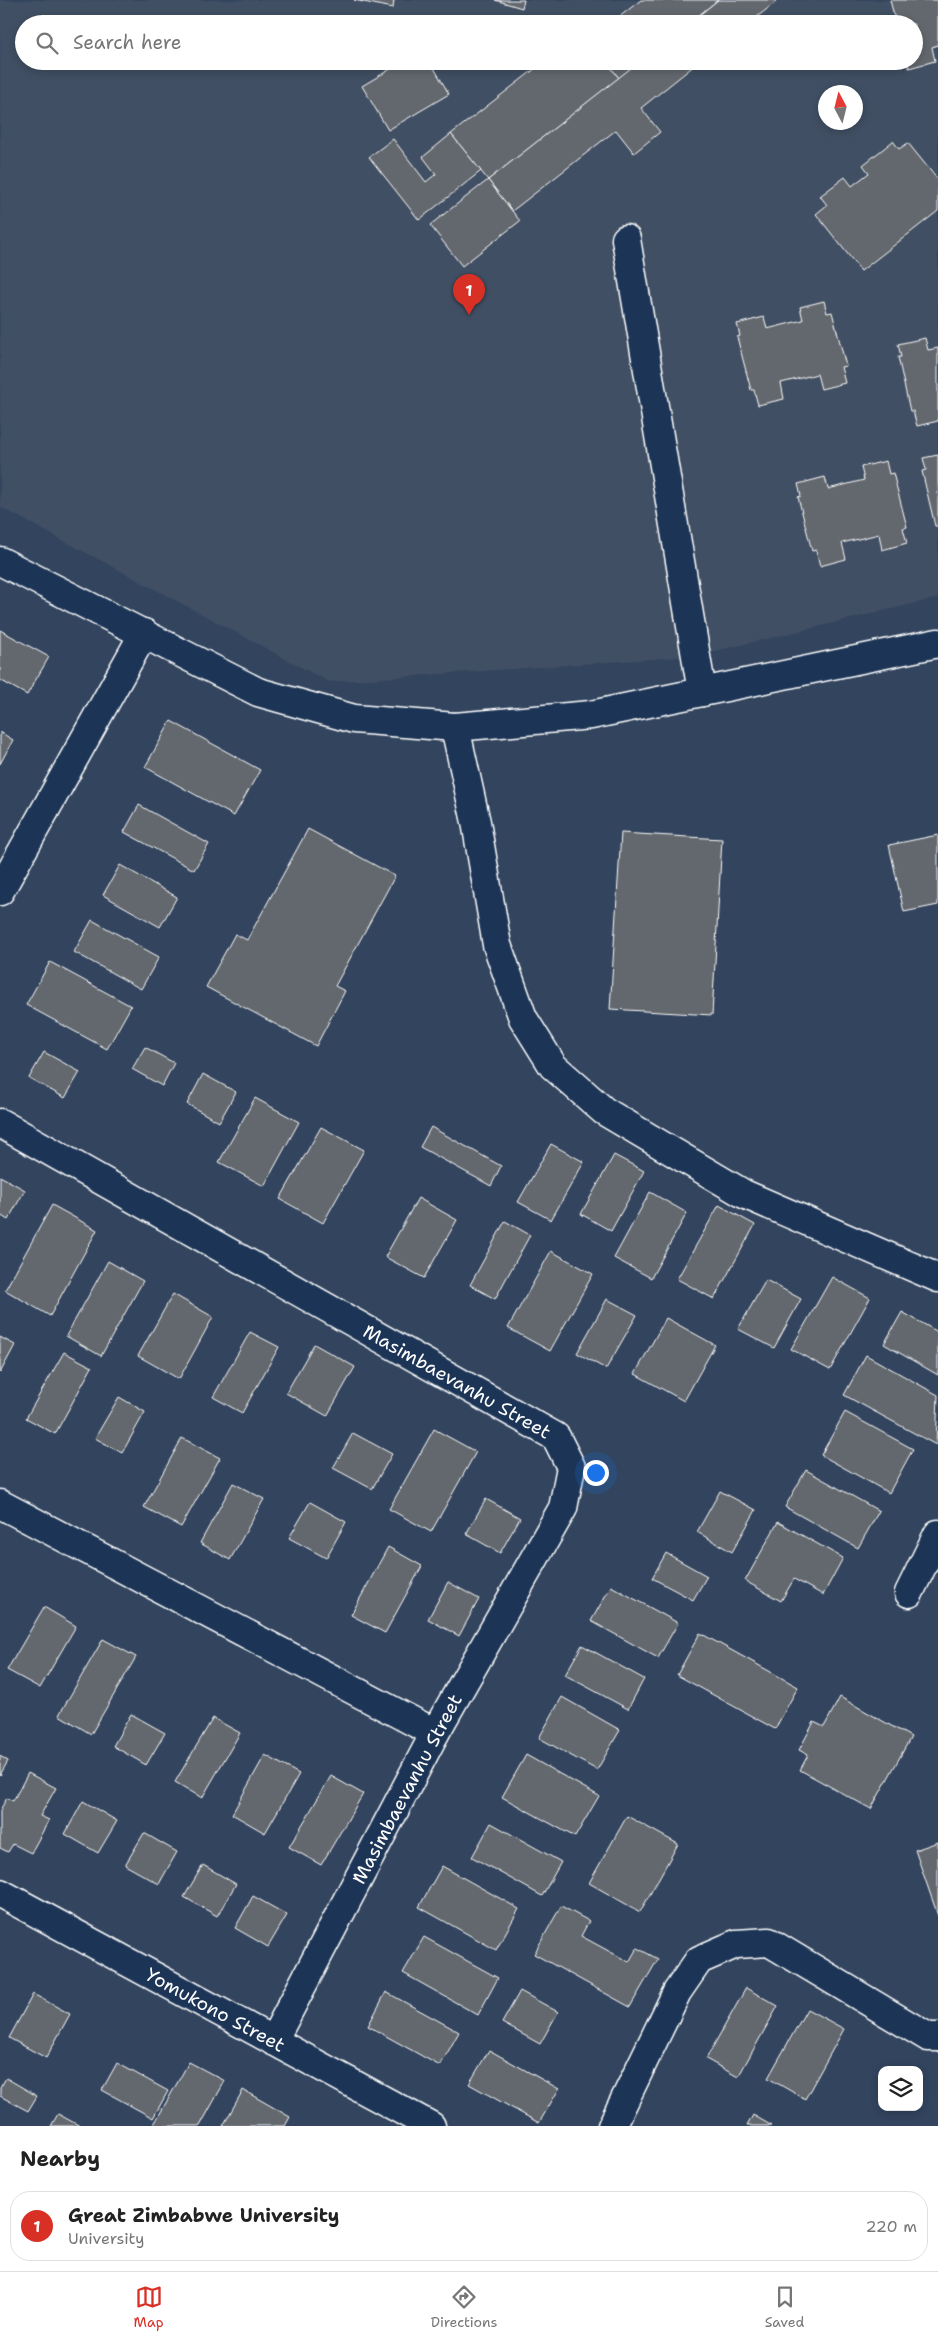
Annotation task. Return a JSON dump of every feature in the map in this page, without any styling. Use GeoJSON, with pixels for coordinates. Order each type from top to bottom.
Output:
{"type":"FeatureCollection","features":[{"type":"Feature","properties":{"kind":"street"},"geometry":{"type":"LineString","coordinates":[[626,239],[702,692]]}},
{"type":"Feature","properties":{"kind":"street"},"geometry":{"type":"LineString","coordinates":[[0,561],[258,692],[354,719],[455,728],[591,715],[938,643]]}},
{"type":"Feature","properties":{"kind":"street"},"geometry":{"type":"LineString","coordinates":[[0,892],[144,633]]}},
{"type":"Feature","properties":{"kind":"street"},"geometry":{"type":"LineString","coordinates":[[455,728],[476,822],[497,945],[523,1018],[552,1066],[604,1111],[744,1194],[938,1278]]}},
{"type":"Feature","properties":{"kind":"street","name":"Masimbaevanhu Street"},"geometry":{"type":"LineString","coordinates":[[0,1123],[556,1436],[571,1467],[563,1508],[435,1734],[273,2041]]}},
{"type":"Feature","properties":{"kind":"street"},"geometry":{"type":"LineString","coordinates":[[0,1504],[435,1734]]}},
{"type":"Feature","properties":{"kind":"street"},"geometry":{"type":"LineString","coordinates":[[909,1593],[938,1534]]}},
{"type":"Feature","properties":{"kind":"street","name":"Yomukono Street"},"geometry":{"type":"LineString","coordinates":[[0,1893],[430,2126]]}},
{"type":"Feature","properties":{"kind":"street"},"geometry":{"type":"LineString","coordinates":[[612,2126],[677,1992],[699,1960],[736,1944],[769,1942],[928,2037],[938,2037]]}},
{"type":"Feature","properties":{"kind":"shaded area"},"geometry":{"type":"Polygon","coordinates":[[[0,0],[938,0],[938,598],[695,656],[329,682],[0,507],[0,0]]]}},
{"type":"Feature","properties":{"kind":"building"},"geometry":{"type":"Polygon","coordinates":[[[354,0],[394,0],[393,8],[354,0]]]}},
{"type":"Feature","properties":{"kind":"building"},"geometry":{"type":"Polygon","coordinates":[[[495,0],[524,0],[522,8],[495,0]]]}},
{"type":"Feature","properties":{"kind":"building"},"geometry":{"type":"Polygon","coordinates":[[[641,0],[718,0],[699,15],[622,15],[641,0]]]}},
{"type":"Feature","properties":{"kind":"building"},"geometry":{"type":"Polygon","coordinates":[[[718,0],[774,0],[776,2],[759,15],[699,15],[718,0]]]}},
{"type":"Feature","properties":{"kind":"building"},"geometry":{"type":"Polygon","coordinates":[[[890,0],[938,0],[938,45],[932,47],[935,61],[923,64],[923,15],[894,15],[890,0]]]}},
{"type":"Feature","properties":{"kind":"building"},"geometry":{"type":"Polygon","coordinates":[[[389,70],[435,70],[449,94],[388,130],[362,86],[389,70]]]}},
{"type":"Feature","properties":{"kind":"building"},"geometry":{"type":"Polygon","coordinates":[[[533,70],[613,70],[619,78],[488,180],[451,134],[533,70]]]}},
{"type":"Feature","properties":{"kind":"building"},"geometry":{"type":"Polygon","coordinates":[[[613,70],[629,70],[619,78],[613,70]]]}},
{"type":"Feature","properties":{"kind":"building"},"geometry":{"type":"Polygon","coordinates":[[[629,70],[689,70],[641,108],[660,132],[634,153],[616,130],[512,211],[488,180],[629,70]]]}},
{"type":"Feature","properties":{"kind":"building"},"geometry":{"type":"Polygon","coordinates":[[[451,134],[481,171],[419,220],[369,157],[393,139],[426,182],[436,174],[423,157],[451,134]]]}},
{"type":"Feature","properties":{"kind":"building"},"geometry":{"type":"Polygon","coordinates":[[[893,141],[899,149],[908,143],[938,180],[938,211],[861,271],[816,214],[827,205],[820,196],[845,177],[852,186],[869,173],[863,165],[893,141]]]}},
{"type":"Feature","properties":{"kind":"building"},"geometry":{"type":"Polygon","coordinates":[[[488,180],[520,221],[462,266],[430,225],[488,180]]]}},
{"type":"Feature","properties":{"kind":"building"},"geometry":{"type":"Polygon","coordinates":[[[824,301],[827,313],[832,312],[846,366],[841,367],[845,383],[821,389],[817,374],[781,383],[784,399],[758,405],[754,390],[751,390],[737,337],[740,336],[737,324],[764,317],[767,329],[803,320],[800,307],[824,301]]]}},
{"type":"Feature","properties":{"kind":"building"},"geometry":{"type":"Polygon","coordinates":[[[925,338],[928,350],[938,348],[938,421],[917,426],[913,411],[910,411],[898,357],[901,357],[898,344],[925,338]]]}},
{"type":"Feature","properties":{"kind":"building"},"geometry":{"type":"Polygon","coordinates":[[[938,455],[938,526],[935,526],[922,471],[926,470],[923,458],[938,455]]]}},
{"type":"Feature","properties":{"kind":"building"},"geometry":{"type":"Polygon","coordinates":[[[886,461],[889,474],[893,473],[907,527],[903,528],[907,543],[882,550],[879,534],[842,543],[846,559],[820,566],[816,550],[812,551],[798,497],[801,496],[798,484],[825,477],[828,489],[864,480],[861,467],[886,461]]]}},
{"type":"Feature","properties":{"kind":"building"},"geometry":{"type":"Polygon","coordinates":[[[0,630],[49,657],[27,695],[0,680],[0,630]]]}},
{"type":"Feature","properties":{"kind":"building"},"geometry":{"type":"Polygon","coordinates":[[[171,721],[260,770],[234,816],[145,767],[171,721]]]}},
{"type":"Feature","properties":{"kind":"building"},"geometry":{"type":"Polygon","coordinates":[[[0,732],[13,740],[0,764],[0,732]]]}},
{"type":"Feature","properties":{"kind":"building"},"geometry":{"type":"Polygon","coordinates":[[[139,805],[209,844],[194,870],[124,832],[139,805]]]}},
{"type":"Feature","properties":{"kind":"building"},"geometry":{"type":"Polygon","coordinates":[[[308,829],[395,876],[335,986],[345,991],[316,1046],[206,987],[235,934],[247,940],[308,829]]]}},
{"type":"Feature","properties":{"kind":"building"},"geometry":{"type":"Polygon","coordinates":[[[621,833],[722,839],[712,1015],[610,1009],[621,833]]]}},
{"type":"Feature","properties":{"kind":"building"},"geometry":{"type":"Polygon","coordinates":[[[938,835],[938,905],[904,912],[889,845],[938,835]]]}},
{"type":"Feature","properties":{"kind":"building"},"geometry":{"type":"Polygon","coordinates":[[[120,865],[177,897],[160,927],[103,895],[120,865]]]}},
{"type":"Feature","properties":{"kind":"building"},"geometry":{"type":"Polygon","coordinates":[[[92,920],[159,957],[141,989],[74,952],[92,920]]]}},
{"type":"Feature","properties":{"kind":"building"},"geometry":{"type":"Polygon","coordinates":[[[50,962],[131,1006],[107,1049],[26,1005],[50,962]]]}},
{"type":"Feature","properties":{"kind":"building"},"geometry":{"type":"Polygon","coordinates":[[[145,1047],[174,1063],[162,1086],[132,1069],[145,1047]]]}},
{"type":"Feature","properties":{"kind":"building"},"geometry":{"type":"Polygon","coordinates":[[[44,1052],[80,1072],[65,1098],[29,1078],[44,1052]]]}},
{"type":"Feature","properties":{"kind":"building"},"geometry":{"type":"Polygon","coordinates":[[[203,1074],[236,1092],[219,1122],[187,1104],[203,1074]]]}},
{"type":"Feature","properties":{"kind":"building"},"geometry":{"type":"Polygon","coordinates":[[[255,1098],[299,1122],[264,1186],[219,1162],[255,1098]]]}},
{"type":"Feature","properties":{"kind":"building"},"geometry":{"type":"Polygon","coordinates":[[[321,1127],[364,1150],[323,1223],[280,1199],[321,1127]]]}},
{"type":"Feature","properties":{"kind":"building"},"geometry":{"type":"Polygon","coordinates":[[[431,1127],[501,1166],[491,1186],[420,1147],[431,1127]]]}},
{"type":"Feature","properties":{"kind":"building"},"geometry":{"type":"Polygon","coordinates":[[[551,1144],[584,1162],[551,1220],[518,1202],[551,1144]]]}},
{"type":"Feature","properties":{"kind":"building"},"geometry":{"type":"Polygon","coordinates":[[[614,1155],[644,1171],[611,1231],[581,1214],[614,1155]]]}},
{"type":"Feature","properties":{"kind":"building"},"geometry":{"type":"Polygon","coordinates":[[[0,1176],[25,1190],[8,1220],[0,1215],[0,1176]]]}},
{"type":"Feature","properties":{"kind":"building"},"geometry":{"type":"Polygon","coordinates":[[[650,1192],[687,1213],[651,1278],[614,1258],[650,1192]]]}},
{"type":"Feature","properties":{"kind":"building"},"geometry":{"type":"Polygon","coordinates":[[[418,1198],[457,1220],[424,1278],[385,1257],[418,1198]]]}},
{"type":"Feature","properties":{"kind":"building"},"geometry":{"type":"Polygon","coordinates":[[[52,1205],[97,1230],[50,1316],[5,1290],[52,1205]]]}},
{"type":"Feature","properties":{"kind":"building"},"geometry":{"type":"Polygon","coordinates":[[[719,1205],[755,1225],[714,1299],[677,1279],[719,1205]]]}},
{"type":"Feature","properties":{"kind":"building"},"geometry":{"type":"Polygon","coordinates":[[[505,1221],[530,1235],[495,1299],[470,1285],[505,1221]]]}},
{"type":"Feature","properties":{"kind":"building"},"geometry":{"type":"Polygon","coordinates":[[[551,1251],[593,1274],[550,1351],[508,1328],[551,1251]]]}},
{"type":"Feature","properties":{"kind":"building"},"geometry":{"type":"Polygon","coordinates":[[[108,1261],[143,1281],[101,1356],[66,1336],[108,1261]]]}},
{"type":"Feature","properties":{"kind":"building"},"geometry":{"type":"Polygon","coordinates":[[[832,1277],[870,1298],[830,1370],[791,1349],[832,1277]]]}},
{"type":"Feature","properties":{"kind":"building"},"geometry":{"type":"Polygon","coordinates":[[[766,1280],[801,1299],[774,1348],[738,1329],[766,1280]]]}},
{"type":"Feature","properties":{"kind":"building"},"geometry":{"type":"Polygon","coordinates":[[[173,1294],[213,1317],[179,1379],[138,1356],[173,1294]]]}},
{"type":"Feature","properties":{"kind":"building"},"geometry":{"type":"Polygon","coordinates":[[[607,1299],[637,1315],[606,1369],[577,1353],[607,1299]]]}},
{"type":"Feature","properties":{"kind":"building"},"geometry":{"type":"Polygon","coordinates":[[[902,1312],[938,1332],[938,1375],[884,1344],[902,1312]]]}},
{"type":"Feature","properties":{"kind":"building"},"geometry":{"type":"Polygon","coordinates":[[[666,1318],[715,1345],[684,1401],[635,1374],[666,1318]]]}},
{"type":"Feature","properties":{"kind":"building"},"geometry":{"type":"Polygon","coordinates":[[[250,1332],[279,1347],[242,1413],[213,1397],[250,1332]]]}},
{"type":"Feature","properties":{"kind":"building"},"geometry":{"type":"Polygon","coordinates":[[[0,1337],[15,1345],[0,1373],[0,1337]]]}},
{"type":"Feature","properties":{"kind":"building"},"geometry":{"type":"Polygon","coordinates":[[[314,1344],[355,1367],[327,1416],[286,1393],[314,1344]]]}},
{"type":"Feature","properties":{"kind":"building"},"geometry":{"type":"Polygon","coordinates":[[[64,1352],[92,1367],[55,1434],[26,1418],[64,1352]]]}},
{"type":"Feature","properties":{"kind":"building"},"geometry":{"type":"Polygon","coordinates":[[[866,1355],[938,1395],[936,1445],[844,1395],[866,1355]]]}},
{"type":"Feature","properties":{"kind":"building"},"geometry":{"type":"Polygon","coordinates":[[[119,1397],[145,1412],[122,1453],[95,1438],[119,1397]]]}},
{"type":"Feature","properties":{"kind":"building"},"geometry":{"type":"Polygon","coordinates":[[[845,1412],[913,1449],[889,1493],[821,1455],[845,1412]]]}},
{"type":"Feature","properties":{"kind":"building"},"geometry":{"type":"Polygon","coordinates":[[[434,1429],[476,1452],[431,1532],[389,1509],[434,1429]]]}},
{"type":"Feature","properties":{"kind":"building"},"geometry":{"type":"Polygon","coordinates":[[[353,1433],[392,1454],[372,1489],[333,1468],[353,1433]]]}},
{"type":"Feature","properties":{"kind":"building"},"geometry":{"type":"Polygon","coordinates":[[[182,1438],[220,1458],[181,1527],[144,1507],[182,1438]]]}},
{"type":"Feature","properties":{"kind":"building"},"geometry":{"type":"Polygon","coordinates":[[[806,1470],[879,1511],[858,1548],[785,1507],[806,1470]]]}},
{"type":"Feature","properties":{"kind":"building"},"geometry":{"type":"Polygon","coordinates":[[[233,1483],[264,1499],[230,1560],[200,1543],[233,1483]]]}},
{"type":"Feature","properties":{"kind":"building"},"geometry":{"type":"Polygon","coordinates":[[[720,1491],[756,1510],[732,1552],[697,1532],[720,1491]]]}},
{"type":"Feature","properties":{"kind":"building"},"geometry":{"type":"Polygon","coordinates":[[[486,1499],[520,1518],[500,1553],[466,1534],[486,1499]]]}},
{"type":"Feature","properties":{"kind":"building"},"geometry":{"type":"Polygon","coordinates":[[[310,1502],[346,1522],[326,1558],[289,1538],[310,1502]]]}},
{"type":"Feature","properties":{"kind":"building"},"geometry":{"type":"Polygon","coordinates":[[[778,1522],[843,1558],[823,1595],[794,1579],[781,1601],[745,1581],[778,1522]]]}},
{"type":"Feature","properties":{"kind":"building"},"geometry":{"type":"Polygon","coordinates":[[[388,1547],[422,1566],[385,1633],[351,1615],[388,1547]]]}},
{"type":"Feature","properties":{"kind":"building"},"geometry":{"type":"Polygon","coordinates":[[[666,1553],[707,1576],[693,1600],[652,1578],[666,1553]]]}},
{"type":"Feature","properties":{"kind":"building"},"geometry":{"type":"Polygon","coordinates":[[[448,1582],[479,1599],[459,1636],[428,1619],[448,1582]]]}},
{"type":"Feature","properties":{"kind":"building"},"geometry":{"type":"Polygon","coordinates":[[[611,1586],[678,1623],[658,1658],[591,1621],[611,1586]]]}},
{"type":"Feature","properties":{"kind":"building"},"geometry":{"type":"Polygon","coordinates":[[[44,1607],[76,1626],[40,1688],[7,1670],[44,1607]]]}},
{"type":"Feature","properties":{"kind":"building"},"geometry":{"type":"Polygon","coordinates":[[[700,1633],[798,1687],[775,1729],[677,1675],[700,1633]]]}},
{"type":"Feature","properties":{"kind":"building"},"geometry":{"type":"Polygon","coordinates":[[[103,1639],[136,1657],[91,1734],[59,1715],[103,1639]]]}},
{"type":"Feature","properties":{"kind":"building"},"geometry":{"type":"Polygon","coordinates":[[[582,1645],[644,1679],[628,1709],[565,1675],[582,1645]]]}},
{"type":"Feature","properties":{"kind":"building"},"geometry":{"type":"Polygon","coordinates":[[[562,1697],[620,1730],[597,1770],[539,1738],[562,1697]]]}},
{"type":"Feature","properties":{"kind":"building"},"geometry":{"type":"Polygon","coordinates":[[[840,1697],[911,1737],[871,1809],[800,1770],[808,1755],[799,1750],[814,1722],[824,1727],[840,1697]]]}},
{"type":"Feature","properties":{"kind":"building"},"geometry":{"type":"Polygon","coordinates":[[[131,1714],[165,1733],[146,1765],[113,1746],[131,1714]]]}},
{"type":"Feature","properties":{"kind":"building"},"geometry":{"type":"Polygon","coordinates":[[[213,1718],[240,1733],[202,1798],[175,1782],[213,1718]]]}},
{"type":"Feature","properties":{"kind":"building"},"geometry":{"type":"Polygon","coordinates":[[[265,1755],[299,1774],[265,1833],[232,1814],[265,1755]]]}},
{"type":"Feature","properties":{"kind":"building"},"geometry":{"type":"Polygon","coordinates":[[[526,1755],[599,1796],[575,1837],[502,1797],[526,1755]]]}},
{"type":"Feature","properties":{"kind":"building"},"geometry":{"type":"Polygon","coordinates":[[[0,1756],[8,1761],[0,1775],[0,1756]]]}},
{"type":"Feature","properties":{"kind":"building"},"geometry":{"type":"Polygon","coordinates":[[[28,1773],[56,1788],[40,1816],[49,1820],[31,1853],[13,1844],[8,1852],[0,1848],[0,1810],[7,1798],[13,1801],[28,1773]]]}},
{"type":"Feature","properties":{"kind":"building"},"geometry":{"type":"Polygon","coordinates":[[[331,1776],[363,1794],[321,1865],[289,1847],[331,1776]]]}},
{"type":"Feature","properties":{"kind":"building"},"geometry":{"type":"Polygon","coordinates":[[[83,1801],[117,1821],[98,1853],[65,1834],[83,1801]]]}},
{"type":"Feature","properties":{"kind":"building"},"geometry":{"type":"Polygon","coordinates":[[[627,1816],[678,1844],[640,1912],[589,1883],[627,1816]]]}},
{"type":"Feature","properties":{"kind":"building"},"geometry":{"type":"Polygon","coordinates":[[[491,1823],[561,1862],[542,1896],[472,1857],[491,1823]]]}},
{"type":"Feature","properties":{"kind":"building"},"geometry":{"type":"Polygon","coordinates":[[[144,1833],[177,1852],[159,1884],[125,1865],[144,1833]]]}},
{"type":"Feature","properties":{"kind":"building"},"geometry":{"type":"Polygon","coordinates":[[[938,1842],[938,1916],[915,1850],[938,1842]]]}},
{"type":"Feature","properties":{"kind":"building"},"geometry":{"type":"Polygon","coordinates":[[[203,1865],[236,1884],[217,1916],[184,1897],[203,1865]]]}},
{"type":"Feature","properties":{"kind":"building"},"geometry":{"type":"Polygon","coordinates":[[[442,1866],[519,1909],[496,1950],[419,1907],[442,1866]]]}},
{"type":"Feature","properties":{"kind":"building"},"geometry":{"type":"Polygon","coordinates":[[[253,1896],[287,1915],[268,1947],[235,1928],[253,1896]]]}},
{"type":"Feature","properties":{"kind":"building"},"geometry":{"type":"Polygon","coordinates":[[[561,1906],[589,1921],[581,1936],[629,1962],[637,1948],[658,1959],[630,2007],[534,1954],[561,1906]]]}},
{"type":"Feature","properties":{"kind":"building"},"geometry":{"type":"Polygon","coordinates":[[[424,1937],[498,1978],[478,2015],[403,1973],[424,1937]]]}},
{"type":"Feature","properties":{"kind":"building"},"geometry":{"type":"Polygon","coordinates":[[[746,1988],[778,2006],[738,2077],[706,2059],[746,1988]]]}},
{"type":"Feature","properties":{"kind":"building"},"geometry":{"type":"Polygon","coordinates":[[[520,1991],[558,2012],[540,2044],[502,2023],[520,1991]]]}},
{"type":"Feature","properties":{"kind":"building"},"geometry":{"type":"Polygon","coordinates":[[[386,1992],[459,2032],[440,2066],[368,2026],[386,1992]]]}},
{"type":"Feature","properties":{"kind":"building"},"geometry":{"type":"Polygon","coordinates":[[[33,1994],[70,2014],[46,2058],[9,2038],[33,1994]]]}},
{"type":"Feature","properties":{"kind":"building"},"geometry":{"type":"Polygon","coordinates":[[[807,2009],[844,2029],[805,2099],[768,2078],[807,2009]]]}},
{"type":"Feature","properties":{"kind":"building"},"geometry":{"type":"Polygon","coordinates":[[[489,2050],[559,2089],[539,2123],[469,2084],[489,2050]]]}},
{"type":"Feature","properties":{"kind":"building"},"geometry":{"type":"Polygon","coordinates":[[[189,2062],[225,2081],[200,2126],[153,2126],[189,2062]]]}},
{"type":"Feature","properties":{"kind":"building"},"geometry":{"type":"Polygon","coordinates":[[[117,2063],[168,2091],[153,2118],[102,2090],[117,2063]]]}},
{"type":"Feature","properties":{"kind":"building"},"geometry":{"type":"Polygon","coordinates":[[[6,2078],[37,2096],[28,2111],[0,2096],[0,2088],[6,2078]]]}},
{"type":"Feature","properties":{"kind":"building"},"geometry":{"type":"Polygon","coordinates":[[[243,2090],[290,2117],[285,2126],[223,2126],[243,2090]]]}},
{"type":"Feature","properties":{"kind":"building"},"geometry":{"type":"Polygon","coordinates":[[[58,2114],[80,2126],[51,2126],[58,2114]]]}},
{"type":"Feature","properties":{"kind":"building"},"geometry":{"type":"Polygon","coordinates":[[[753,2115],[772,2126],[747,2126],[753,2115]]]}},
{"type":"Feature","properties":{"kind":"place","name":"Great Zimbabwe University"},"geometry":{"type":"Point","coordinates":[469,315]}}]}
